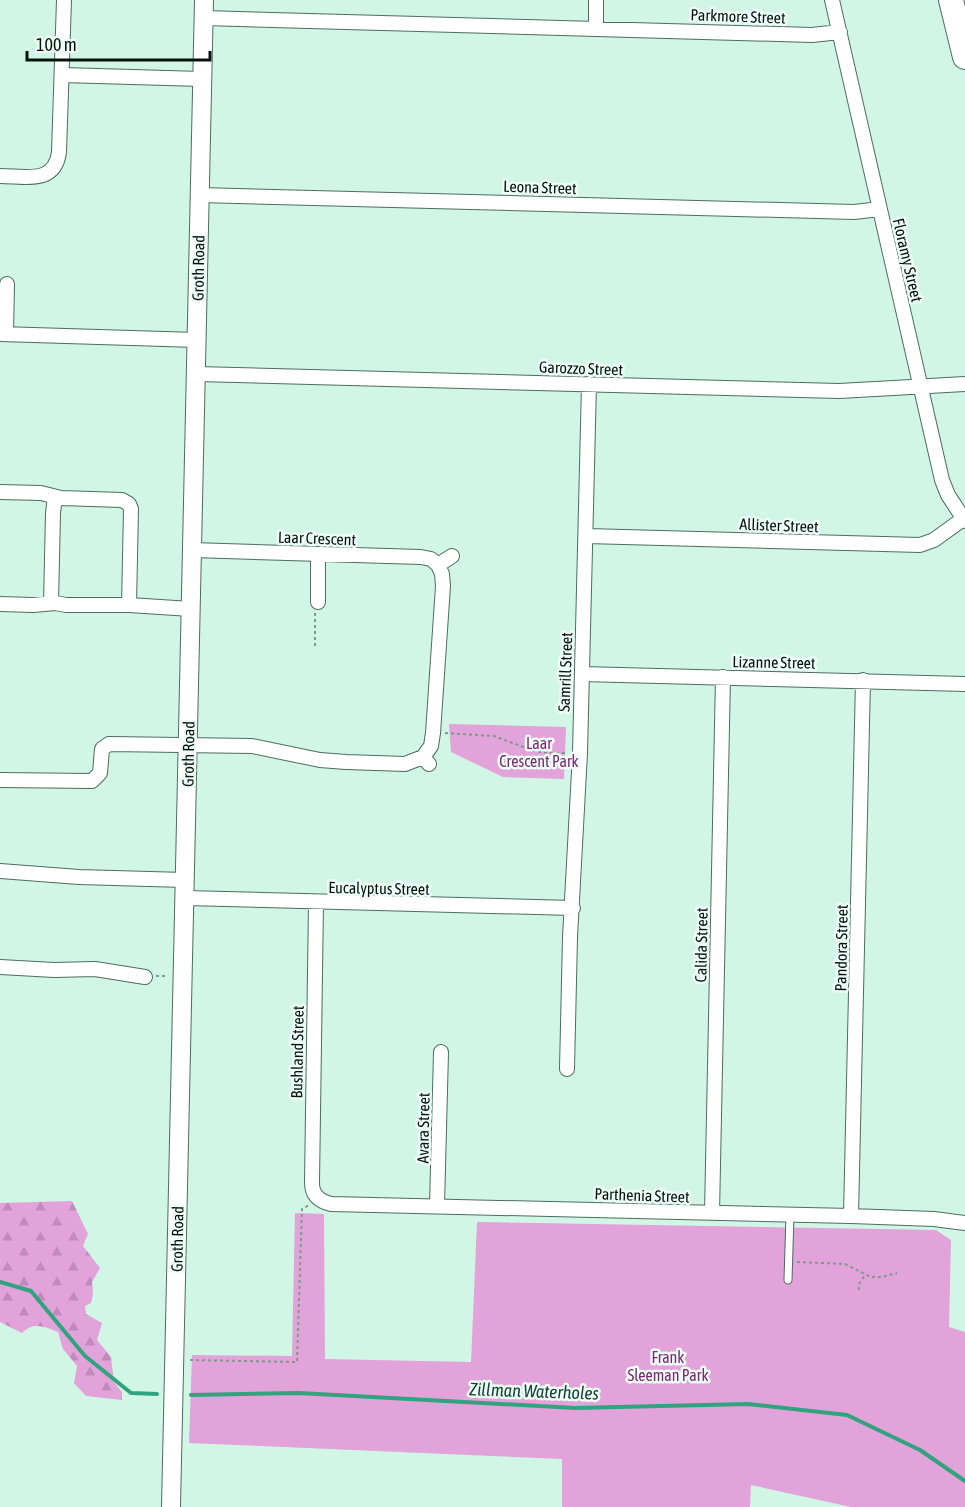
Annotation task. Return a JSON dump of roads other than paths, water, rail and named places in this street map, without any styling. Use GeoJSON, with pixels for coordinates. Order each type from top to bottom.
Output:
{"type":"FeatureCollection","features":[{"type":"Feature","properties":{"kind":"highway"},"geometry":{"type":"LineString","coordinates":[[951,0],[965,57]]}},
{"type":"Feature","properties":{"kind":"street"},"geometry":{"type":"LineString","coordinates":[[0,176],[36,176],[51,172],[56,166],[64,0]]}},
{"type":"Feature","properties":{"kind":"street"},"geometry":{"type":"LineString","coordinates":[[596,0],[596,29]]}},
{"type":"Feature","properties":{"kind":"street","name":"Floramy Street"},"geometry":{"type":"LineString","coordinates":[[832,0],[944,488],[964,520]]}},
{"type":"Feature","properties":{"kind":"street","name":"Parkmore Street"},"geometry":{"type":"LineString","coordinates":[[204,9],[596,29],[812,35],[840,32]]}},
{"type":"Feature","properties":{"kind":"street","name":"Groth Road"},"geometry":{"type":"LineString","coordinates":[[171,1507],[204,9]]}},
{"type":"Feature","properties":{"kind":"street"},"geometry":{"type":"LineString","coordinates":[[62,75],[202,79]]}},
{"type":"Feature","properties":{"kind":"street","name":"Leona Street"},"geometry":{"type":"LineString","coordinates":[[199,195],[854,212],[880,209]]}},
{"type":"Feature","properties":{"kind":"street"},"geometry":{"type":"LineString","coordinates":[[7,284],[3,334],[197,340]]}},
{"type":"Feature","properties":{"kind":"street","name":"Garozzo Street"},"geometry":{"type":"LineString","coordinates":[[196,374],[839,391],[965,384]]}},
{"type":"Feature","properties":{"kind":"street","name":"Samrill Street"},"geometry":{"type":"LineString","coordinates":[[567,1069],[580,753],[589,384]]}},
{"type":"Feature","properties":{"kind":"street"},"geometry":{"type":"LineString","coordinates":[[0,492],[122,500],[129,504],[129,605]]}},
{"type":"Feature","properties":{"kind":"street"},"geometry":{"type":"LineString","coordinates":[[51,603],[55,497]]}},
{"type":"Feature","properties":{"kind":"street","name":"Allister Street"},"geometry":{"type":"LineString","coordinates":[[586,536],[920,545],[934,540],[964,520]]}},
{"type":"Feature","properties":{"kind":"street","name":"Laar Crescent"},"geometry":{"type":"LineString","coordinates":[[192,550],[421,557],[431,559],[438,565]]}},
{"type":"Feature","properties":{"kind":"street"},"geometry":{"type":"LineString","coordinates":[[318,554],[318,602]]}},
{"type":"Feature","properties":{"kind":"street"},"geometry":{"type":"LineString","coordinates":[[0,780],[92,781],[100,773],[102,749],[106,745],[252,746],[320,760],[405,764],[426,761],[433,733],[443,586],[442,574],[438,565],[452,556]]}},
{"type":"Feature","properties":{"kind":"street"},"geometry":{"type":"LineString","coordinates":[[0,604],[129,605],[191,609]]}},
{"type":"Feature","properties":{"kind":"street","name":"Lizanne Street"},"geometry":{"type":"LineString","coordinates":[[582,674],[965,684]]}},
{"type":"Feature","properties":{"kind":"street","name":"Calida Street"},"geometry":{"type":"LineString","coordinates":[[712,1214],[723,677]]}},
{"type":"Feature","properties":{"kind":"street","name":"Pandora Street"},"geometry":{"type":"LineString","coordinates":[[851,1216],[863,680]]}},
{"type":"Feature","properties":{"kind":"street","name":"Eucalyptus Street"},"geometry":{"type":"LineString","coordinates":[[0,871],[79,877],[316,903],[573,908]]}},
{"type":"Feature","properties":{"kind":"street","name":"Bushland Street"},"geometry":{"type":"LineString","coordinates":[[316,903],[312,1183],[313,1191],[319,1199]]}},
{"type":"Feature","properties":{"kind":"street"},"geometry":{"type":"LineString","coordinates":[[0,967],[54,970],[95,969],[145,977]]}},
{"type":"Feature","properties":{"kind":"street","name":"Avara Street"},"geometry":{"type":"LineString","coordinates":[[437,1206],[441,1052]]}},
{"type":"Feature","properties":{"kind":"street","name":"Parthenia Street"},"geometry":{"type":"LineString","coordinates":[[319,1199],[331,1204],[851,1216],[965,1222]]}},
{"type":"Feature","properties":{"kind":"lane"},"geometry":{"type":"LineString","coordinates":[[788,1280],[790,1215]]}},
{"type":"Feature","properties":{"kind":"waterway","name":"Zillman Waterholes"},"geometry":{"type":"LineString","coordinates":[[0,1282],[31,1291],[85,1356],[131,1393],[157,1394]]}},
{"type":"Feature","properties":{"kind":"waterway","name":"Zillman Waterholes"},"geometry":{"type":"LineString","coordinates":[[191,1395],[299,1393],[575,1408],[748,1404],[847,1415],[920,1450],[965,1481]]}},
{"type":"Feature","properties":{"kind":"park label","name":"Laar Crescent Park"},"geometry":{"type":"Point","coordinates":[539,752]}},
{"type":"Feature","properties":{"kind":"park label","name":"Frank Sleeman Park"},"geometry":{"type":"Point","coordinates":[668,1366]}}]}
